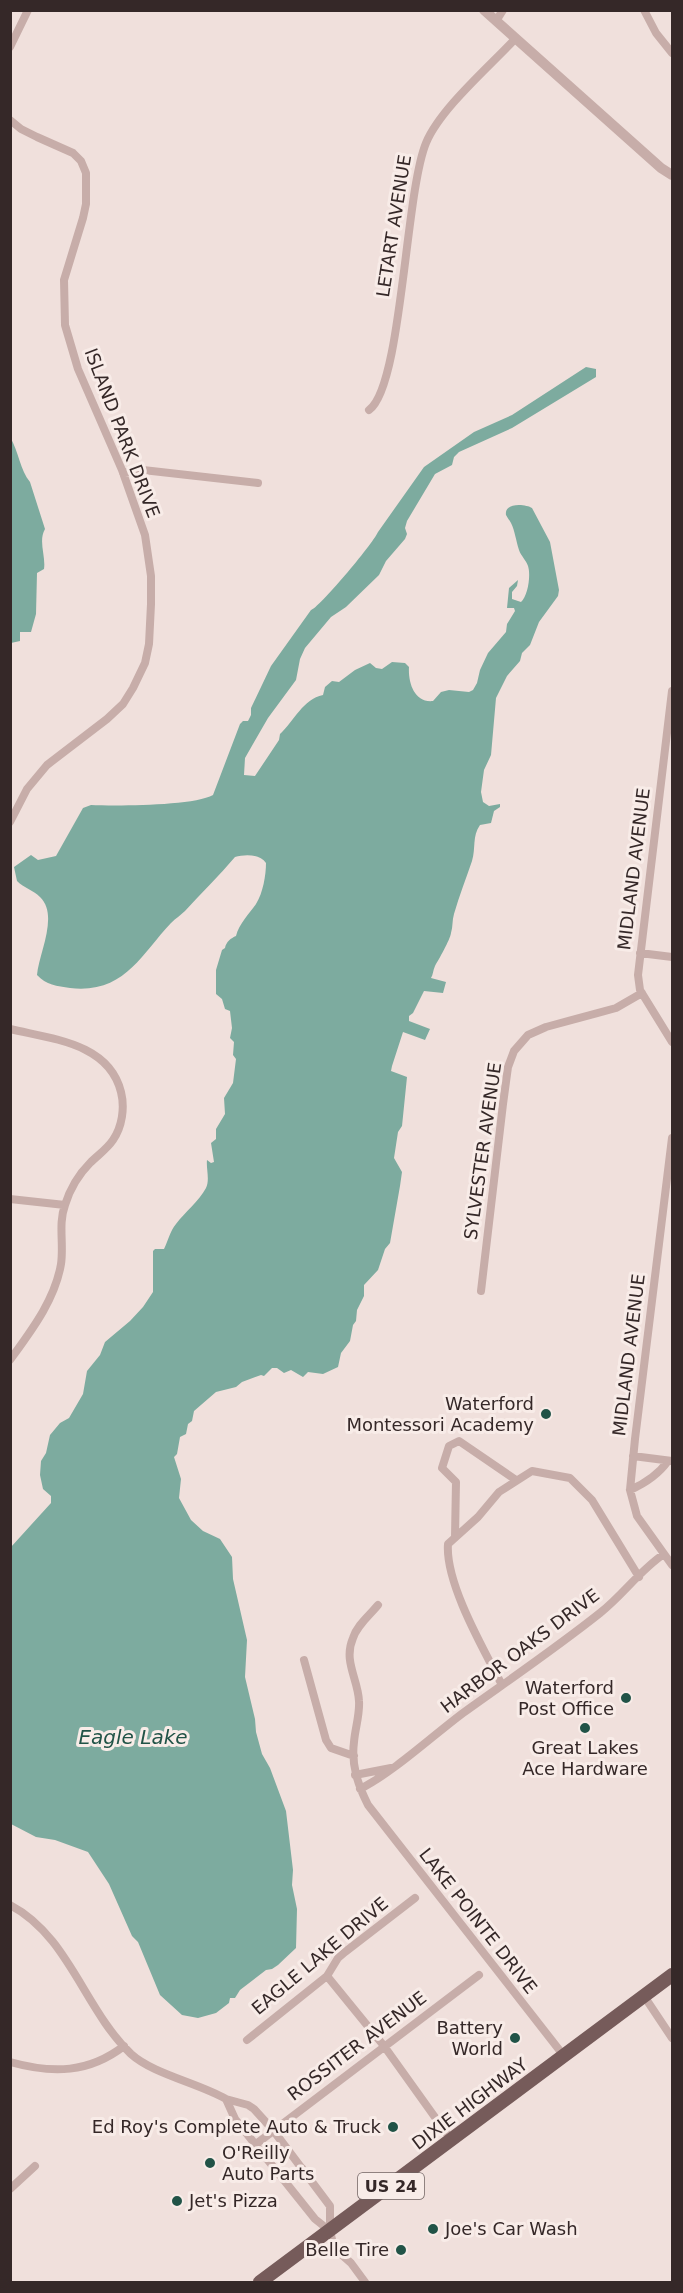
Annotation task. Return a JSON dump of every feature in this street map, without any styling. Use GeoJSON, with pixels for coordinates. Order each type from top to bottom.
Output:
{"type":"FeatureCollection","features":[{"type":"Feature","properties":{"kind":"main road","name":"DIXIE HIGHWAY"},"geometry":{"type":"LineString","coordinates":[[260,2283],[672,1975]]}},
{"type":"Feature","properties":{"kind":"street"},"geometry":{"type":"LineString","coordinates":[[10,47],[28,10]]}},
{"type":"Feature","properties":{"kind":"street"},"geometry":{"type":"LineString","coordinates":[[483,10],[596,113],[672,173]]}},
{"type":"Feature","properties":{"kind":"street"},"geometry":{"type":"LineString","coordinates":[[496,21],[503,10]]}},
{"type":"Feature","properties":{"kind":"street"},"geometry":{"type":"LineString","coordinates":[[644,10],[656,33],[672,52]]}},
{"type":"Feature","properties":{"kind":"street","name":"LETART AVENUE"},"geometry":{"type":"LineString","coordinates":[[369,410],[379,398],[392,358],[416,180],[425,145],[441,117],[515,39]]}},
{"type":"Feature","properties":{"kind":"street","name":"ISLAND PARK DRIVE"},"geometry":{"type":"LineString","coordinates":[[10,120],[21,129],[73,153],[81,161],[86,173],[86,204],[64,280],[65,326],[78,369],[123,473],[145,535],[151,576],[150,625],[145,663],[140,678],[123,704],[107,719],[70,745],[47,765],[27,789],[10,822]]}},
{"type":"Feature","properties":{"kind":"street"},"geometry":{"type":"LineString","coordinates":[[123,473],[143,470],[258,483]]}},
{"type":"Feature","properties":{"kind":"street","name":"MIDLAND AVENUE"},"geometry":{"type":"LineString","coordinates":[[672,691],[638,975],[642,993],[672,1042]]}},
{"type":"Feature","properties":{"kind":"street"},"geometry":{"type":"LineString","coordinates":[[640,954],[672,957]]}},
{"type":"Feature","properties":{"kind":"street","name":"SYLVESTER AVENUE"},"geometry":{"type":"LineString","coordinates":[[482,1291],[503,1104],[508,1067],[514,1052],[528,1035],[546,1027],[616,1008],[642,993]]}},
{"type":"Feature","properties":{"kind":"street"},"geometry":{"type":"LineString","coordinates":[[10,1029],[81,1046],[102,1059],[112,1070],[119,1083],[123,1099],[122,1115],[113,1140],[78,1177],[64,1205],[61,1220],[59,1272],[44,1310],[11,1356]]}},
{"type":"Feature","properties":{"kind":"street","name":"MIDLAND AVENUE"},"geometry":{"type":"LineString","coordinates":[[672,1138],[630,1490],[637,1516],[672,1565]]}},
{"type":"Feature","properties":{"kind":"street"},"geometry":{"type":"LineString","coordinates":[[10,1199],[64,1205]]}},
{"type":"Feature","properties":{"kind":"street"},"geometry":{"type":"LineString","coordinates":[[455,1537],[456,1482],[442,1468],[449,1446],[459,1441],[516,1480]]}},
{"type":"Feature","properties":{"kind":"street"},"geometry":{"type":"LineString","coordinates":[[633,1456],[670,1461]]}},
{"type":"Feature","properties":{"kind":"street"},"geometry":{"type":"LineString","coordinates":[[630,1490],[652,1478],[670,1461]]}},
{"type":"Feature","properties":{"kind":"street"},"geometry":{"type":"LineString","coordinates":[[502,1685],[477,1636],[447,1556],[448,1544],[478,1517],[499,1492],[532,1471],[570,1478],[592,1500],[639,1576]]}},
{"type":"Feature","properties":{"kind":"street","name":"HARBOR OAKS DRIVE"},"geometry":{"type":"LineString","coordinates":[[360,1789],[380,1779],[391,1768],[599,1614],[664,1554]]}},
{"type":"Feature","properties":{"kind":"street","name":"LAKE POINTE DRIVE"},"geometry":{"type":"LineString","coordinates":[[378,1605],[359,1627],[350,1647],[350,1668],[359,1701],[354,1756],[355,1775],[360,1789],[368,1805],[564,2056]]}},
{"type":"Feature","properties":{"kind":"street"},"geometry":{"type":"LineString","coordinates":[[304,1660],[326,1740],[331,1748],[354,1756]]}},
{"type":"Feature","properties":{"kind":"street"},"geometry":{"type":"LineString","coordinates":[[355,1775],[391,1768]]}},
{"type":"Feature","properties":{"kind":"street","name":"EAGLE LAKE DRIVE"},"geometry":{"type":"LineString","coordinates":[[247,2040],[327,1976],[338,1958],[345,1952],[415,1898]]}},
{"type":"Feature","properties":{"kind":"street"},"geometry":{"type":"LineString","coordinates":[[10,1905],[32,1917],[46,1931],[99,2013],[124,2046],[144,2064],[248,2105],[273,2130],[330,2206],[330,2231],[334,2248],[351,2263],[365,2283]]}},
{"type":"Feature","properties":{"kind":"street","name":"ROSSITER AVENUE"},"geometry":{"type":"LineString","coordinates":[[256,2144],[479,1975]]}},
{"type":"Feature","properties":{"kind":"street"},"geometry":{"type":"LineString","coordinates":[[327,1976],[384,2046],[452,2140]]}},
{"type":"Feature","properties":{"kind":"street"},"geometry":{"type":"LineString","coordinates":[[644,1996],[672,2038]]}},
{"type":"Feature","properties":{"kind":"street"},"geometry":{"type":"LineString","coordinates":[[10,2062],[61,2069],[86,2067],[110,2057],[124,2046]]}},
{"type":"Feature","properties":{"kind":"street"},"geometry":{"type":"LineString","coordinates":[[226,2098],[235,2119],[315,2219],[330,2231]]}},
{"type":"Feature","properties":{"kind":"street"},"geometry":{"type":"LineString","coordinates":[[10,2188],[35,2166]]}},
{"type":"Feature","properties":{"kind":"street"},"geometry":{"type":"LineString","coordinates":[[285,2181],[302,2168]]}},
{"type":"Feature","properties":{"kind":"water","name":"Eagle Lake"},"geometry":{"type":"Polygon","coordinates":[[[586,367],[596,369],[596,377],[512,428],[459,452],[454,457],[452,465],[435,474],[407,521],[405,539],[386,561],[379,575],[346,607],[331,617],[305,648],[300,659],[296,680],[268,718],[245,758],[244,775],[255,776],[279,740],[280,734],[304,706],[323,695],[325,687],[332,681],[339,682],[355,670],[370,663],[382,669],[392,662],[405,663],[409,667],[411,685],[417,695],[426,701],[433,701],[441,692],[449,690],[469,692],[473,690],[488,653],[506,632],[507,624],[515,611],[514,608],[507,608],[509,588],[518,580],[512,592],[512,599],[521,602],[528,585],[528,566],[519,550],[506,511],[516,505],[532,508],[550,542],[559,590],[558,596],[539,622],[530,645],[507,676],[496,698],[491,755],[484,770],[481,792],[483,802],[489,806],[500,804],[500,807],[494,811],[491,823],[480,825],[478,829],[472,861],[454,914],[450,936],[431,978],[446,982],[443,993],[424,991],[413,1013],[409,1016],[409,1021],[430,1029],[425,1040],[403,1032],[392,1066],[391,1071],[407,1077],[402,1126],[398,1132],[394,1158],[402,1172],[390,1243],[385,1249],[378,1270],[364,1285],[364,1296],[357,1310],[350,1341],[341,1353],[338,1367],[323,1374],[308,1372],[303,1377],[291,1370],[284,1373],[277,1368],[272,1368],[264,1376],[261,1375],[242,1382],[236,1387],[216,1392],[194,1411],[186,1434],[180,1437],[177,1454],[174,1457],[181,1479],[179,1498],[191,1520],[203,1531],[220,1539],[232,1557],[233,1579],[247,1640],[245,1677],[262,1754],[270,1768],[286,1811],[293,1870],[292,1885],[297,1909],[296,1948],[278,1965],[266,1970],[240,1990],[235,1998],[230,1998],[229,2003],[216,2013],[198,2018],[182,2015],[160,1995],[138,1942],[132,1936],[109,1884],[88,1852],[55,1840],[36,1837],[11,1824],[11,1547],[51,1503],[51,1496],[43,1489],[40,1475],[41,1461],[46,1453],[50,1435],[60,1423],[69,1418],[83,1394],[87,1371],[100,1355],[105,1342],[130,1321],[153,1292],[153,1251],[164,1249],[174,1227],[206,1188],[207,1160],[214,1162],[211,1143],[216,1139],[216,1129],[225,1114],[224,1098],[233,1083],[236,1059],[233,1055],[234,1042],[230,1038],[232,1028],[230,1011],[225,1009],[222,999],[216,994],[216,970],[222,950],[229,940],[236,936],[258,900],[264,884],[266,863],[252,856],[235,857],[129,970],[118,979],[89,988],[56,986],[37,975],[48,914],[40,897],[17,881],[14,867],[31,855],[38,860],[56,856],[83,808],[91,805],[173,803],[203,799],[213,795],[240,724],[248,721],[251,708],[271,666],[311,610],[334,588],[366,550],[424,467],[474,432],[512,415],[586,367]]]}},
{"type":"Feature","properties":{"kind":"water"},"geometry":{"type":"Polygon","coordinates":[[[10,437],[30,482],[45,529],[42,538],[44,569],[37,573],[36,614],[31,632],[20,632],[20,641],[11,643],[10,437]]]}},
{"type":"Feature","properties":{"kind":"place","name":"Waterford Montessori Academy"},"geometry":{"type":"Point","coordinates":[546,1414]}},
{"type":"Feature","properties":{"kind":"place","name":"Waterford Post Office"},"geometry":{"type":"Point","coordinates":[626,1698]}},
{"type":"Feature","properties":{"kind":"place","name":"Great Lakes Ace Hardware"},"geometry":{"type":"Point","coordinates":[585,1728]}},
{"type":"Feature","properties":{"kind":"place","name":"Battery World"},"geometry":{"type":"Point","coordinates":[515,2038]}},
{"type":"Feature","properties":{"kind":"place","name":"Ed Roy's Complete Auto & Truck"},"geometry":{"type":"Point","coordinates":[393,2127]}},
{"type":"Feature","properties":{"kind":"place","name":"O'Reilly Auto Parts"},"geometry":{"type":"Point","coordinates":[210,2163]}},
{"type":"Feature","properties":{"kind":"place","name":"Jet's Pizza"},"geometry":{"type":"Point","coordinates":[177,2201]}},
{"type":"Feature","properties":{"kind":"place","name":"Joe's Car Wash"},"geometry":{"type":"Point","coordinates":[433,2229]}},
{"type":"Feature","properties":{"kind":"place","name":"Belle Tire"},"geometry":{"type":"Point","coordinates":[401,2250]}}]}
